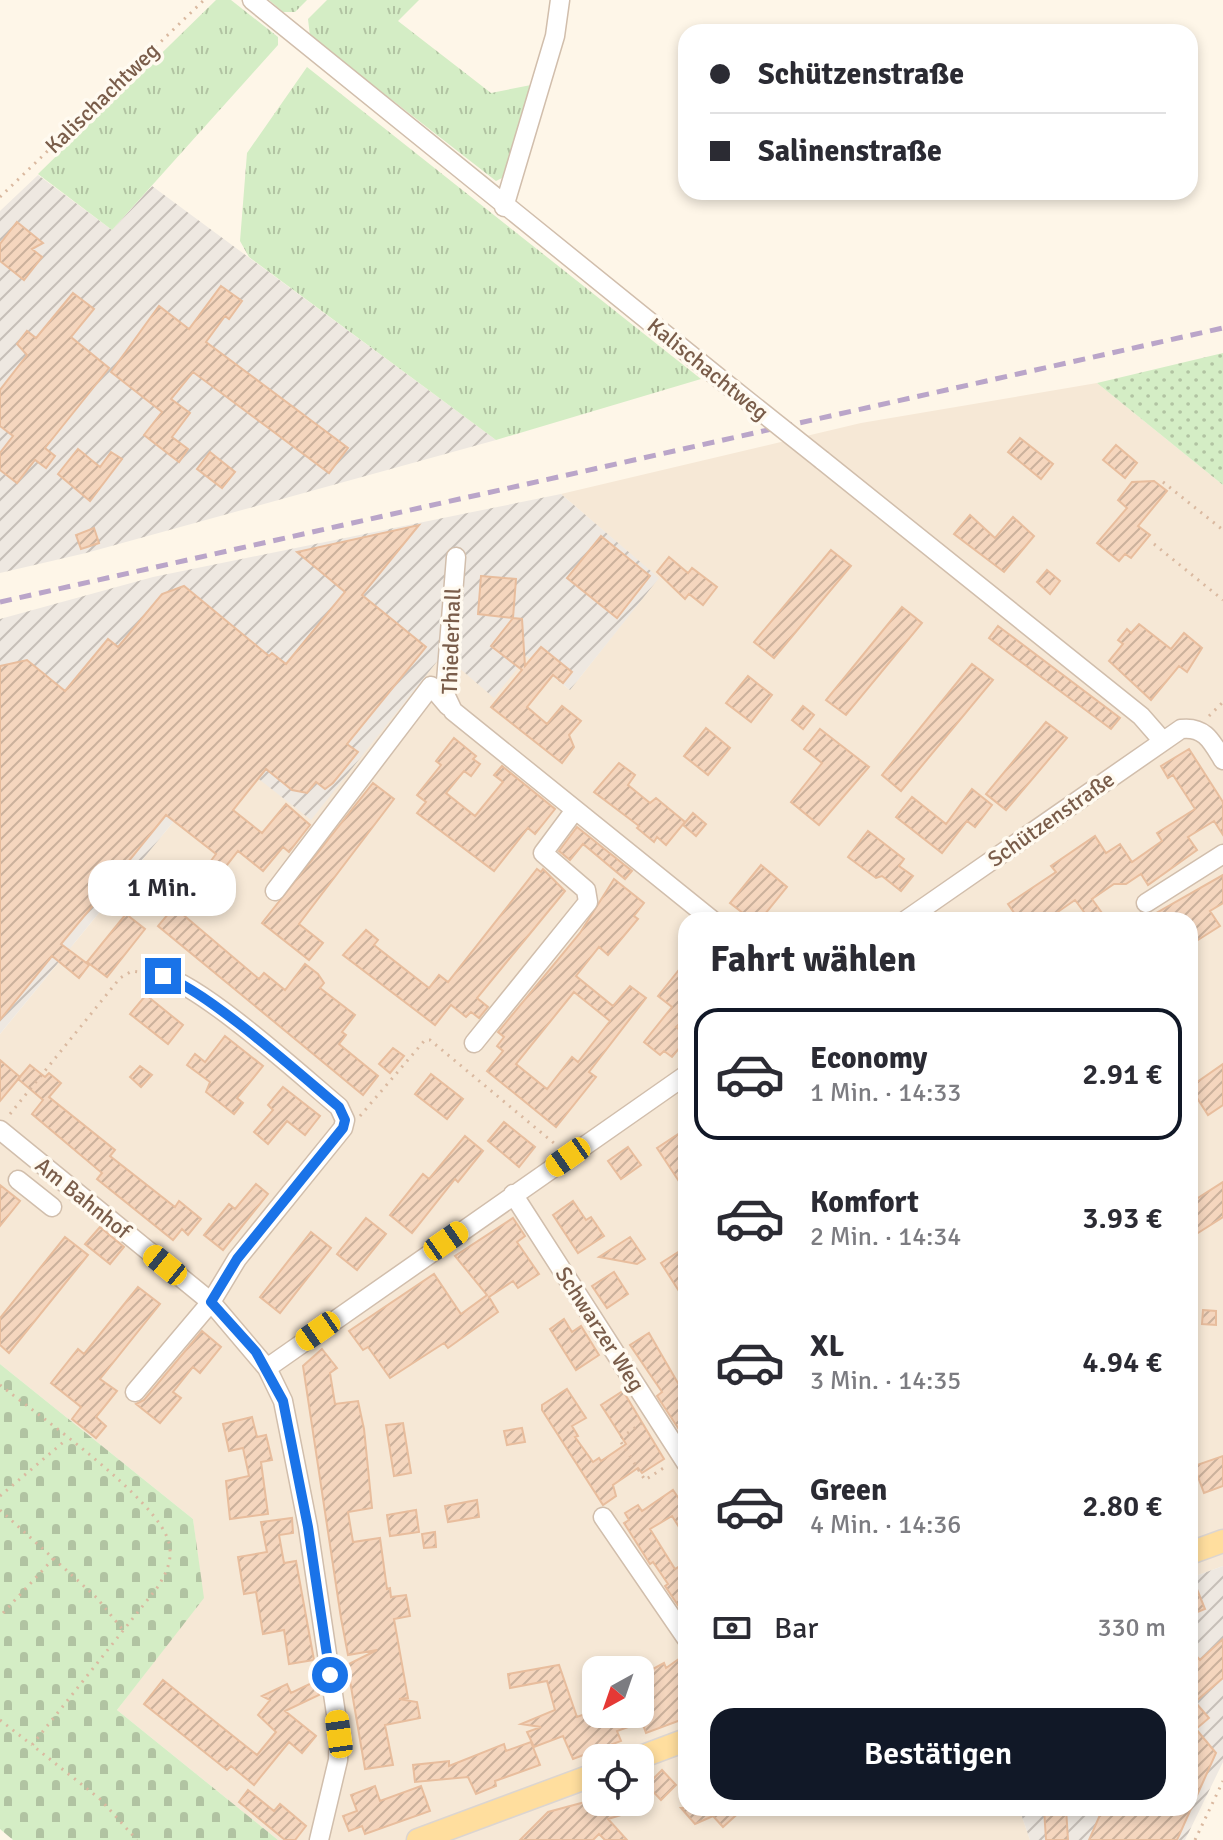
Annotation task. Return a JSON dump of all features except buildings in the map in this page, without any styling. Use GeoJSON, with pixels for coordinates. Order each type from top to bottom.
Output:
{"type":"FeatureCollection","features":[{"type":"Feature","properties":{"kind":"main road"},"geometry":{"type":"LineString","coordinates":[[1198,1550],[1223,1541]]}},
{"type":"Feature","properties":{"kind":"main road"},"geometry":{"type":"LineString","coordinates":[[654,1752],[678,1743]]}},
{"type":"Feature","properties":{"kind":"main road"},"geometry":{"type":"LineString","coordinates":[[418,1840],[582,1779]]}},
{"type":"Feature","properties":{"kind":"street","name":"Kalischachtweg"},"geometry":{"type":"LineString","coordinates":[[252,0],[504,207],[1141,716],[1162,740]]}},
{"type":"Feature","properties":{"kind":"street"},"geometry":{"type":"LineString","coordinates":[[504,207],[555,36],[560,0]]}},
{"type":"Feature","properties":{"kind":"street","name":"Thiederhall"},"geometry":{"type":"LineString","coordinates":[[456,557],[445,694],[453,711],[702,912]]}},
{"type":"Feature","properties":{"kind":"street"},"geometry":{"type":"LineString","coordinates":[[275,891],[431,686],[453,711]]}},
{"type":"Feature","properties":{"kind":"street","name":"Schützenstraße"},"geometry":{"type":"LineString","coordinates":[[917,912],[1162,740],[1181,729],[1199,729]]}},
{"type":"Feature","properties":{"kind":"street"},"geometry":{"type":"LineString","coordinates":[[1199,729],[1206,734],[1223,760]]}},
{"type":"Feature","properties":{"kind":"street"},"geometry":{"type":"LineString","coordinates":[[474,1043],[588,902],[586,890],[543,853],[575,810]]}},
{"type":"Feature","properties":{"kind":"street"},"geometry":{"type":"LineString","coordinates":[[1146,903],[1223,854]]}},
{"type":"Feature","properties":{"kind":"street"},"geometry":{"type":"LineString","coordinates":[[135,1392],[211,1302],[237,1259],[343,1128],[345,1120],[339,1107],[250,1035],[179,981],[163,976]]}},
{"type":"Feature","properties":{"kind":"street"},"geometry":{"type":"LineString","coordinates":[[319,1840],[338,1760],[339,1734],[305,1511],[283,1401],[267,1368],[513,1194],[678,1084]]}},
{"type":"Feature","properties":{"kind":"street","name":"Am Bahnhof"},"geometry":{"type":"LineString","coordinates":[[4,1122],[51,1172],[211,1302],[267,1368]]}},
{"type":"Feature","properties":{"kind":"street"},"geometry":{"type":"LineString","coordinates":[[34,1193],[51,1172]]}},
{"type":"Feature","properties":{"kind":"street"},"geometry":{"type":"LineString","coordinates":[[18,1180],[52,1207]]}},
{"type":"Feature","properties":{"kind":"street","name":"Schwarzer Weg"},"geometry":{"type":"LineString","coordinates":[[513,1194],[678,1451]]}},
{"type":"Feature","properties":{"kind":"street"},"geometry":{"type":"LineString","coordinates":[[603,1517],[678,1626]]}},
{"type":"Feature","properties":{"kind":"path","name":"Kalischachtweg"},"geometry":{"type":"LineString","coordinates":[[0,197],[204,0]]}},
{"type":"Feature","properties":{"kind":"path"},"geometry":{"type":"LineString","coordinates":[[1163,482],[1223,530]]}},
{"type":"Feature","properties":{"kind":"path"},"geometry":{"type":"LineString","coordinates":[[1154,544],[1223,600]]}},
{"type":"Feature","properties":{"kind":"path"},"geometry":{"type":"LineString","coordinates":[[1199,729],[1223,702]]}},
{"type":"Feature","properties":{"kind":"path"},"geometry":{"type":"LineString","coordinates":[[4,1122],[120,978],[132,971],[163,976]]}},
{"type":"Feature","properties":{"kind":"path"},"geometry":{"type":"LineString","coordinates":[[345,1120],[366,1111],[425,1040],[430,1040],[568,1157]]}},
{"type":"Feature","properties":{"kind":"path"},"geometry":{"type":"LineString","coordinates":[[0,1385],[140,1500],[160,1522],[170,1543],[164,1577],[32,1745]]}},
{"type":"Feature","properties":{"kind":"path"},"geometry":{"type":"LineString","coordinates":[[651,1432],[644,1422],[619,1439],[645,1480],[671,1464],[664,1453]]}},
{"type":"Feature","properties":{"kind":"path"},"geometry":{"type":"LineString","coordinates":[[0,1496],[67,1438]]}},
{"type":"Feature","properties":{"kind":"path"},"geometry":{"type":"LineString","coordinates":[[0,1510],[97,1598],[123,1631]]}},
{"type":"Feature","properties":{"kind":"path"},"geometry":{"type":"LineString","coordinates":[[3,1613],[54,1558]]}},
{"type":"Feature","properties":{"kind":"path"},"geometry":{"type":"LineString","coordinates":[[0,1720],[100,1799],[137,1840]]}},
{"type":"Feature","properties":{"kind":"path"},"geometry":{"type":"LineString","coordinates":[[1195,1840],[1223,1781]]}},
{"type":"Feature","properties":{"kind":"shaded area"},"geometry":{"type":"Polygon","coordinates":[[[38,175],[112,230],[152,186],[496,440],[86,553],[0,573],[0,211],[38,175]]]}},
{"type":"Feature","properties":{"kind":"shaded area"},"geometry":{"type":"Polygon","coordinates":[[[1097,383],[1223,485],[1223,1566],[1198,1575],[1198,912],[678,912],[678,1816],[1022,1816],[1030,1840],[278,1840],[117,1710],[203,1598],[193,1519],[0,1364],[0,1034],[228,755],[444,654],[527,656],[570,690],[658,578],[561,494],[861,423],[1097,383]]]}},
{"type":"Feature","properties":{"kind":"shaded area"},"geometry":{"type":"Polygon","coordinates":[[[561,494],[659,578],[570,690],[527,656],[494,698],[443,654],[311,820],[228,755],[0,1034],[0,619],[153,577],[561,494]]]}},
{"type":"Feature","properties":{"kind":"shaded area"},"geometry":{"type":"Polygon","coordinates":[[[1223,1566],[1223,1762],[1198,1813],[1198,1575],[1223,1566]]]}},
{"type":"Feature","properties":{"kind":"shaded area"},"geometry":{"type":"Polygon","coordinates":[[[1022,1816],[1197,1816],[1185,1840],[1030,1840],[1022,1816]]]}},
{"type":"Feature","properties":{"kind":"green space"},"geometry":{"type":"Polygon","coordinates":[[[216,0],[231,0],[278,37],[278,45],[112,230],[38,174],[216,0]]]}},
{"type":"Feature","properties":{"kind":"green space"},"geometry":{"type":"Polygon","coordinates":[[[269,0],[307,0],[295,12],[283,12],[269,0]]]}},
{"type":"Feature","properties":{"kind":"green space"},"geometry":{"type":"Polygon","coordinates":[[[327,0],[419,0],[398,21],[491,93],[531,85],[506,176],[496,181],[310,36],[308,19],[327,0]]]}},
{"type":"Feature","properties":{"kind":"green space"},"geometry":{"type":"Polygon","coordinates":[[[307,67],[701,379],[496,440],[249,257],[240,241],[247,153],[307,67]]]}},
{"type":"Feature","properties":{"kind":"green space"},"geometry":{"type":"Polygon","coordinates":[[[1223,353],[1223,485],[1097,383],[1223,353]]]}},
{"type":"Feature","properties":{"kind":"green space"},"geometry":{"type":"Polygon","coordinates":[[[0,1364],[193,1519],[204,1598],[117,1710],[278,1840],[13,1840],[0,1829],[0,1364]]]}},
{"type":"Feature","properties":{"kind":"railway"},"geometry":{"type":"LineString","coordinates":[[0,602],[1223,328]]}},
{"type":"Feature","properties":{"kind":"route"},"geometry":{"type":"LineString","coordinates":[[163,976],[179,981],[250,1035],[339,1107],[345,1120],[343,1128],[237,1259],[211,1302],[256,1352],[283,1401],[308,1527],[330,1675]]}}]}
